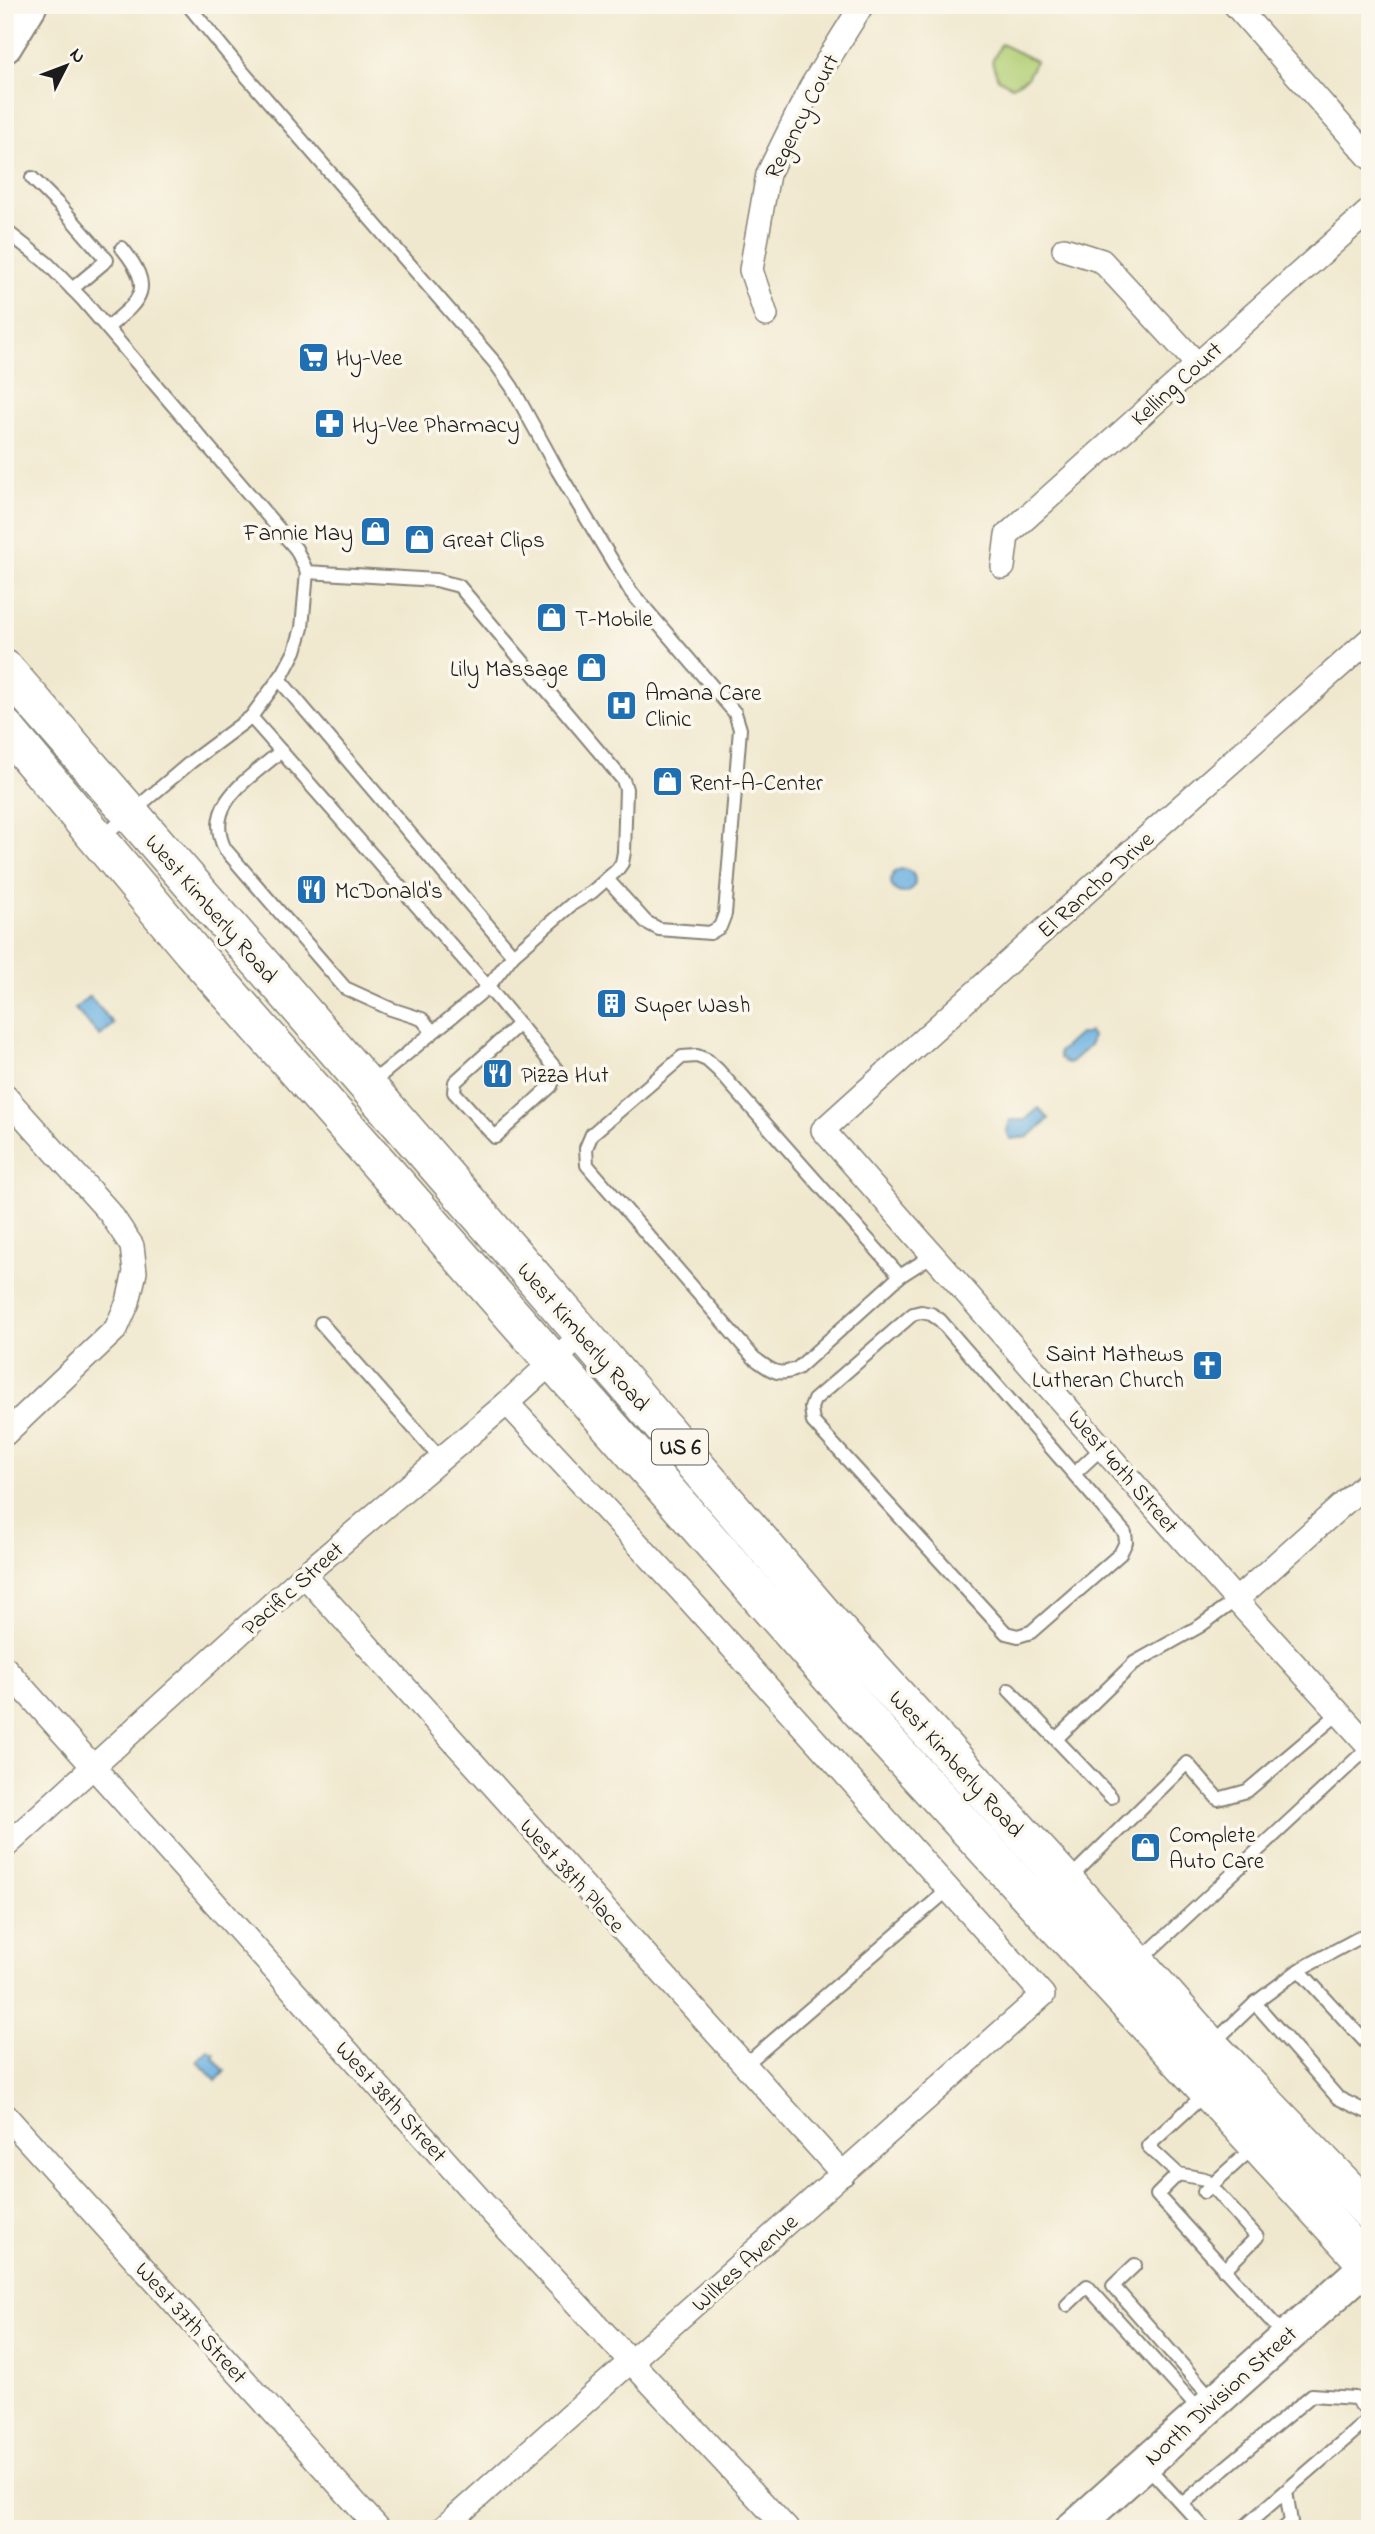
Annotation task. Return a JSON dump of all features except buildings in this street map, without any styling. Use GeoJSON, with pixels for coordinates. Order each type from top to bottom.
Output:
{"type":"FeatureCollection","features":[{"type":"Feature","properties":{"kind":"main road"},"geometry":{"type":"LineString","coordinates":[[5,46],[21,9]]}},
{"type":"Feature","properties":{"kind":"main road","name":"West Kimberly Road"},"geometry":{"type":"LineString","coordinates":[[5,669],[834,1627],[1066,1882],[1210,2046],[1370,2212]]}},
{"type":"Feature","properties":{"kind":"main road","name":"West Kimberly Road"},"geometry":{"type":"LineString","coordinates":[[5,728],[191,950],[886,1740],[1369,2265]]}},
{"type":"Feature","properties":{"kind":"main road","name":"North Division Street"},"geometry":{"type":"LineString","coordinates":[[1072,2529],[1285,2336],[1369,2265]]}},
{"type":"Feature","properties":{"kind":"street","name":"Regency Court"},"geometry":{"type":"LineString","coordinates":[[766,315],[751,270],[768,174],[811,87],[862,5]]}},
{"type":"Feature","properties":{"kind":"street"},"geometry":{"type":"LineString","coordinates":[[1235,5],[1370,158]]}},
{"type":"Feature","properties":{"kind":"street","name":"Kelling Court"},"geometry":{"type":"LineString","coordinates":[[1003,567],[1007,536],[1370,210]]}},
{"type":"Feature","properties":{"kind":"street"},"geometry":{"type":"LineString","coordinates":[[1064,249],[1102,261],[1197,365]]}},
{"type":"Feature","properties":{"kind":"street","name":"El Rancho Drive"},"geometry":{"type":"LineString","coordinates":[[822,1130],[1370,639]]}},
{"type":"Feature","properties":{"kind":"street"},"geometry":{"type":"LineString","coordinates":[[5,1096],[110,1213],[132,1246],[135,1272],[128,1302],[116,1329],[5,1434]]}},
{"type":"Feature","properties":{"kind":"street","name":"West 40th Street"},"geometry":{"type":"LineString","coordinates":[[822,1130],[1236,1600],[1370,1747]]}},
{"type":"Feature","properties":{"kind":"street","name":"Pacific Street"},"geometry":{"type":"LineString","coordinates":[[5,1847],[95,1768],[304,1575],[507,1403],[583,1334]]}},
{"type":"Feature","properties":{"kind":"street"},"geometry":{"type":"LineString","coordinates":[[507,1403],[687,1597],[949,1889]]}},
{"type":"Feature","properties":{"kind":"street"},"geometry":{"type":"LineString","coordinates":[[1236,1600],[1370,1480]]}},
{"type":"Feature","properties":{"kind":"street","name":"West 38th Place"},"geometry":{"type":"LineString","coordinates":[[304,1575],[843,2174]]}},
{"type":"Feature","properties":{"kind":"street","name":"West 38th Street"},"geometry":{"type":"LineString","coordinates":[[5,1668],[482,2202],[787,2529]]}},
{"type":"Feature","properties":{"kind":"street","name":"Wilkes Avenue"},"geometry":{"type":"LineString","coordinates":[[442,2529],[1043,1995],[949,1889]]}},
{"type":"Feature","properties":{"kind":"street","name":"West 37th Street"},"geometry":{"type":"LineString","coordinates":[[5,2115],[379,2529]]}},
{"type":"Feature","properties":{"kind":"lane"},"geometry":{"type":"LineString","coordinates":[[188,5],[495,364],[512,387],[558,471],[631,592],[735,713],[740,729],[725,914],[720,927],[710,933],[659,929],[646,922],[608,880]]}},
{"type":"Feature","properties":{"kind":"lane"},"geometry":{"type":"LineString","coordinates":[[32,178],[107,260],[72,289]]}},
{"type":"Feature","properties":{"kind":"lane"},"geometry":{"type":"LineString","coordinates":[[5,230],[47,263],[107,328],[296,549],[307,572],[302,628],[295,651],[279,680],[251,717],[192,761],[99,840]]}},
{"type":"Feature","properties":{"kind":"lane"},"geometry":{"type":"LineString","coordinates":[[107,328],[133,306],[141,289],[138,269],[122,248]]}},
{"type":"Feature","properties":{"kind":"lane"},"geometry":{"type":"LineString","coordinates":[[307,572],[436,580],[459,586],[623,780],[626,789],[622,863],[608,880],[572,904],[513,955],[488,987],[368,1087]]}},
{"type":"Feature","properties":{"kind":"lane"},"geometry":{"type":"LineString","coordinates":[[279,680],[513,955]]}},
{"type":"Feature","properties":{"kind":"lane"},"geometry":{"type":"LineString","coordinates":[[251,717],[488,987],[519,1024],[557,1070],[551,1086],[495,1137],[454,1092],[455,1082],[519,1024]]}},
{"type":"Feature","properties":{"kind":"lane"},"geometry":{"type":"LineString","coordinates":[[281,751],[229,797],[221,808],[219,837],[225,849],[345,988],[391,1009],[422,1019],[433,1032]]}},
{"type":"Feature","properties":{"kind":"lane"},"geometry":{"type":"LineString","coordinates":[[900,1276],[707,1060],[697,1056],[682,1057],[592,1134],[586,1147],[587,1165],[598,1180],[754,1358],[774,1373],[788,1372],[798,1367],[900,1276],[933,1255]]}},
{"type":"Feature","properties":{"kind":"lane"},"geometry":{"type":"LineString","coordinates":[[913,1314],[932,1314],[1075,1473],[1125,1532],[1126,1542],[1120,1554],[1031,1632],[1018,1636],[1006,1633],[813,1422],[811,1408],[814,1400],[913,1314]]}},
{"type":"Feature","properties":{"kind":"lane"},"geometry":{"type":"LineString","coordinates":[[321,1323],[441,1459]]}},
{"type":"Feature","properties":{"kind":"lane"},"geometry":{"type":"LineString","coordinates":[[1075,1473],[1103,1447]]}},
{"type":"Feature","properties":{"kind":"lane"},"geometry":{"type":"LineString","coordinates":[[1056,1739],[1134,1663],[1200,1626],[1236,1600]]}},
{"type":"Feature","properties":{"kind":"lane"},"geometry":{"type":"LineString","coordinates":[[1009,1690],[1111,1797]]}},
{"type":"Feature","properties":{"kind":"lane"},"geometry":{"type":"LineString","coordinates":[[1066,1882],[1187,1763],[1218,1799],[1247,1790],[1339,1713]]}},
{"type":"Feature","properties":{"kind":"lane"},"geometry":{"type":"LineString","coordinates":[[1137,1963],[1370,1747]]}},
{"type":"Feature","properties":{"kind":"lane"},"geometry":{"type":"LineString","coordinates":[[745,2065],[949,1889]]}},
{"type":"Feature","properties":{"kind":"lane"},"geometry":{"type":"LineString","coordinates":[[1210,2046],[1255,2003],[1299,1970],[1370,1932]]}},
{"type":"Feature","properties":{"kind":"lane"},"geometry":{"type":"LineString","coordinates":[[1299,1970],[1370,2047]]}},
{"type":"Feature","properties":{"kind":"lane"},"geometry":{"type":"LineString","coordinates":[[1255,2003],[1338,2098],[1365,2111],[1370,2110]]}},
{"type":"Feature","properties":{"kind":"lane"},"geometry":{"type":"LineString","coordinates":[[1207,2092],[1149,2146],[1178,2174],[1205,2179],[1208,2188],[1224,2206],[1257,2237],[1224,2270]]}},
{"type":"Feature","properties":{"kind":"lane"},"geometry":{"type":"LineString","coordinates":[[1208,2188],[1256,2145]]}},
{"type":"Feature","properties":{"kind":"lane"},"geometry":{"type":"LineString","coordinates":[[1178,2174],[1157,2196],[1285,2336]]}},
{"type":"Feature","properties":{"kind":"lane"},"geometry":{"type":"LineString","coordinates":[[1177,2217],[1188,2207]]}},
{"type":"Feature","properties":{"kind":"lane"},"geometry":{"type":"LineString","coordinates":[[1193,2235],[1204,2225]]}},
{"type":"Feature","properties":{"kind":"lane"},"geometry":{"type":"LineString","coordinates":[[1135,2265],[1113,2286],[1208,2407]]}},
{"type":"Feature","properties":{"kind":"lane"},"geometry":{"type":"LineString","coordinates":[[1067,2305],[1087,2286],[1208,2407]]}},
{"type":"Feature","properties":{"kind":"lane"},"geometry":{"type":"LineString","coordinates":[[1182,2504],[1312,2395],[1355,2398],[1370,2417],[1242,2529]]}},
{"type":"Feature","properties":{"kind":"lane"},"geometry":{"type":"LineString","coordinates":[[1145,2464],[1205,2529]]}},
{"type":"Feature","properties":{"kind":"lane"},"geometry":{"type":"LineString","coordinates":[[1283,2529],[1291,2522],[1286,2491]]}},
{"type":"Feature","properties":{"kind":"green space"},"geometry":{"type":"Polygon","coordinates":[[[1001,44],[1036,61],[1027,78],[1012,86],[998,79],[992,61],[1001,44]]]}},
{"type":"Feature","properties":{"kind":"water"},"geometry":{"type":"Polygon","coordinates":[[[903,869],[912,872],[915,881],[912,890],[903,893],[894,890],[891,881],[894,872],[903,869]]]}},
{"type":"Feature","properties":{"kind":"water"},"geometry":{"type":"Polygon","coordinates":[[[89,996],[114,1024],[100,1036],[75,1009],[89,996]]]}},
{"type":"Feature","properties":{"kind":"water"},"geometry":{"type":"Polygon","coordinates":[[[1089,1032],[1092,1036],[1090,1045],[1070,1063],[1059,1057],[1059,1052],[1079,1034],[1089,1032]]]}},
{"type":"Feature","properties":{"kind":"water"},"geometry":{"type":"Polygon","coordinates":[[[1039,1108],[1049,1119],[1028,1137],[1010,1139],[1007,1131],[1010,1120],[1025,1120],[1039,1108]]]}},
{"type":"Feature","properties":{"kind":"water"},"geometry":{"type":"Polygon","coordinates":[[[208,2050],[215,2054],[213,2057],[225,2071],[216,2081],[197,2061],[208,2050]]]}},
{"type":"Feature","properties":{"kind":"place","name":"Hy-Vee"},"geometry":{"type":"Point","coordinates":[313,357]}},
{"type":"Feature","properties":{"kind":"place","name":"Hy-Vee Pharmacy"},"geometry":{"type":"Point","coordinates":[329,424]}},
{"type":"Feature","properties":{"kind":"place","name":"Fannie May"},"geometry":{"type":"Point","coordinates":[376,532]}},
{"type":"Feature","properties":{"kind":"place","name":"Great Clips"},"geometry":{"type":"Point","coordinates":[419,539]}},
{"type":"Feature","properties":{"kind":"place","name":"T-Mobile"},"geometry":{"type":"Point","coordinates":[552,618]}},
{"type":"Feature","properties":{"kind":"place","name":"Lily Massage"},"geometry":{"type":"Point","coordinates":[591,668]}},
{"type":"Feature","properties":{"kind":"place","name":"Amana Care Clinic"},"geometry":{"type":"Point","coordinates":[622,705]}},
{"type":"Feature","properties":{"kind":"place","name":"Rent-A-Center"},"geometry":{"type":"Point","coordinates":[667,782]}},
{"type":"Feature","properties":{"kind":"place","name":"McDonald's"},"geometry":{"type":"Point","coordinates":[312,890]}},
{"type":"Feature","properties":{"kind":"place","name":"Super Wash"},"geometry":{"type":"Point","coordinates":[611,1004]}},
{"type":"Feature","properties":{"kind":"place","name":"Pizza Hut"},"geometry":{"type":"Point","coordinates":[498,1074]}},
{"type":"Feature","properties":{"kind":"place","name":"Saint Mathews Lutheran Church"},"geometry":{"type":"Point","coordinates":[1207,1366]}},
{"type":"Feature","properties":{"kind":"place","name":"Complete Auto Care"},"geometry":{"type":"Point","coordinates":[1146,1847]}}]}
